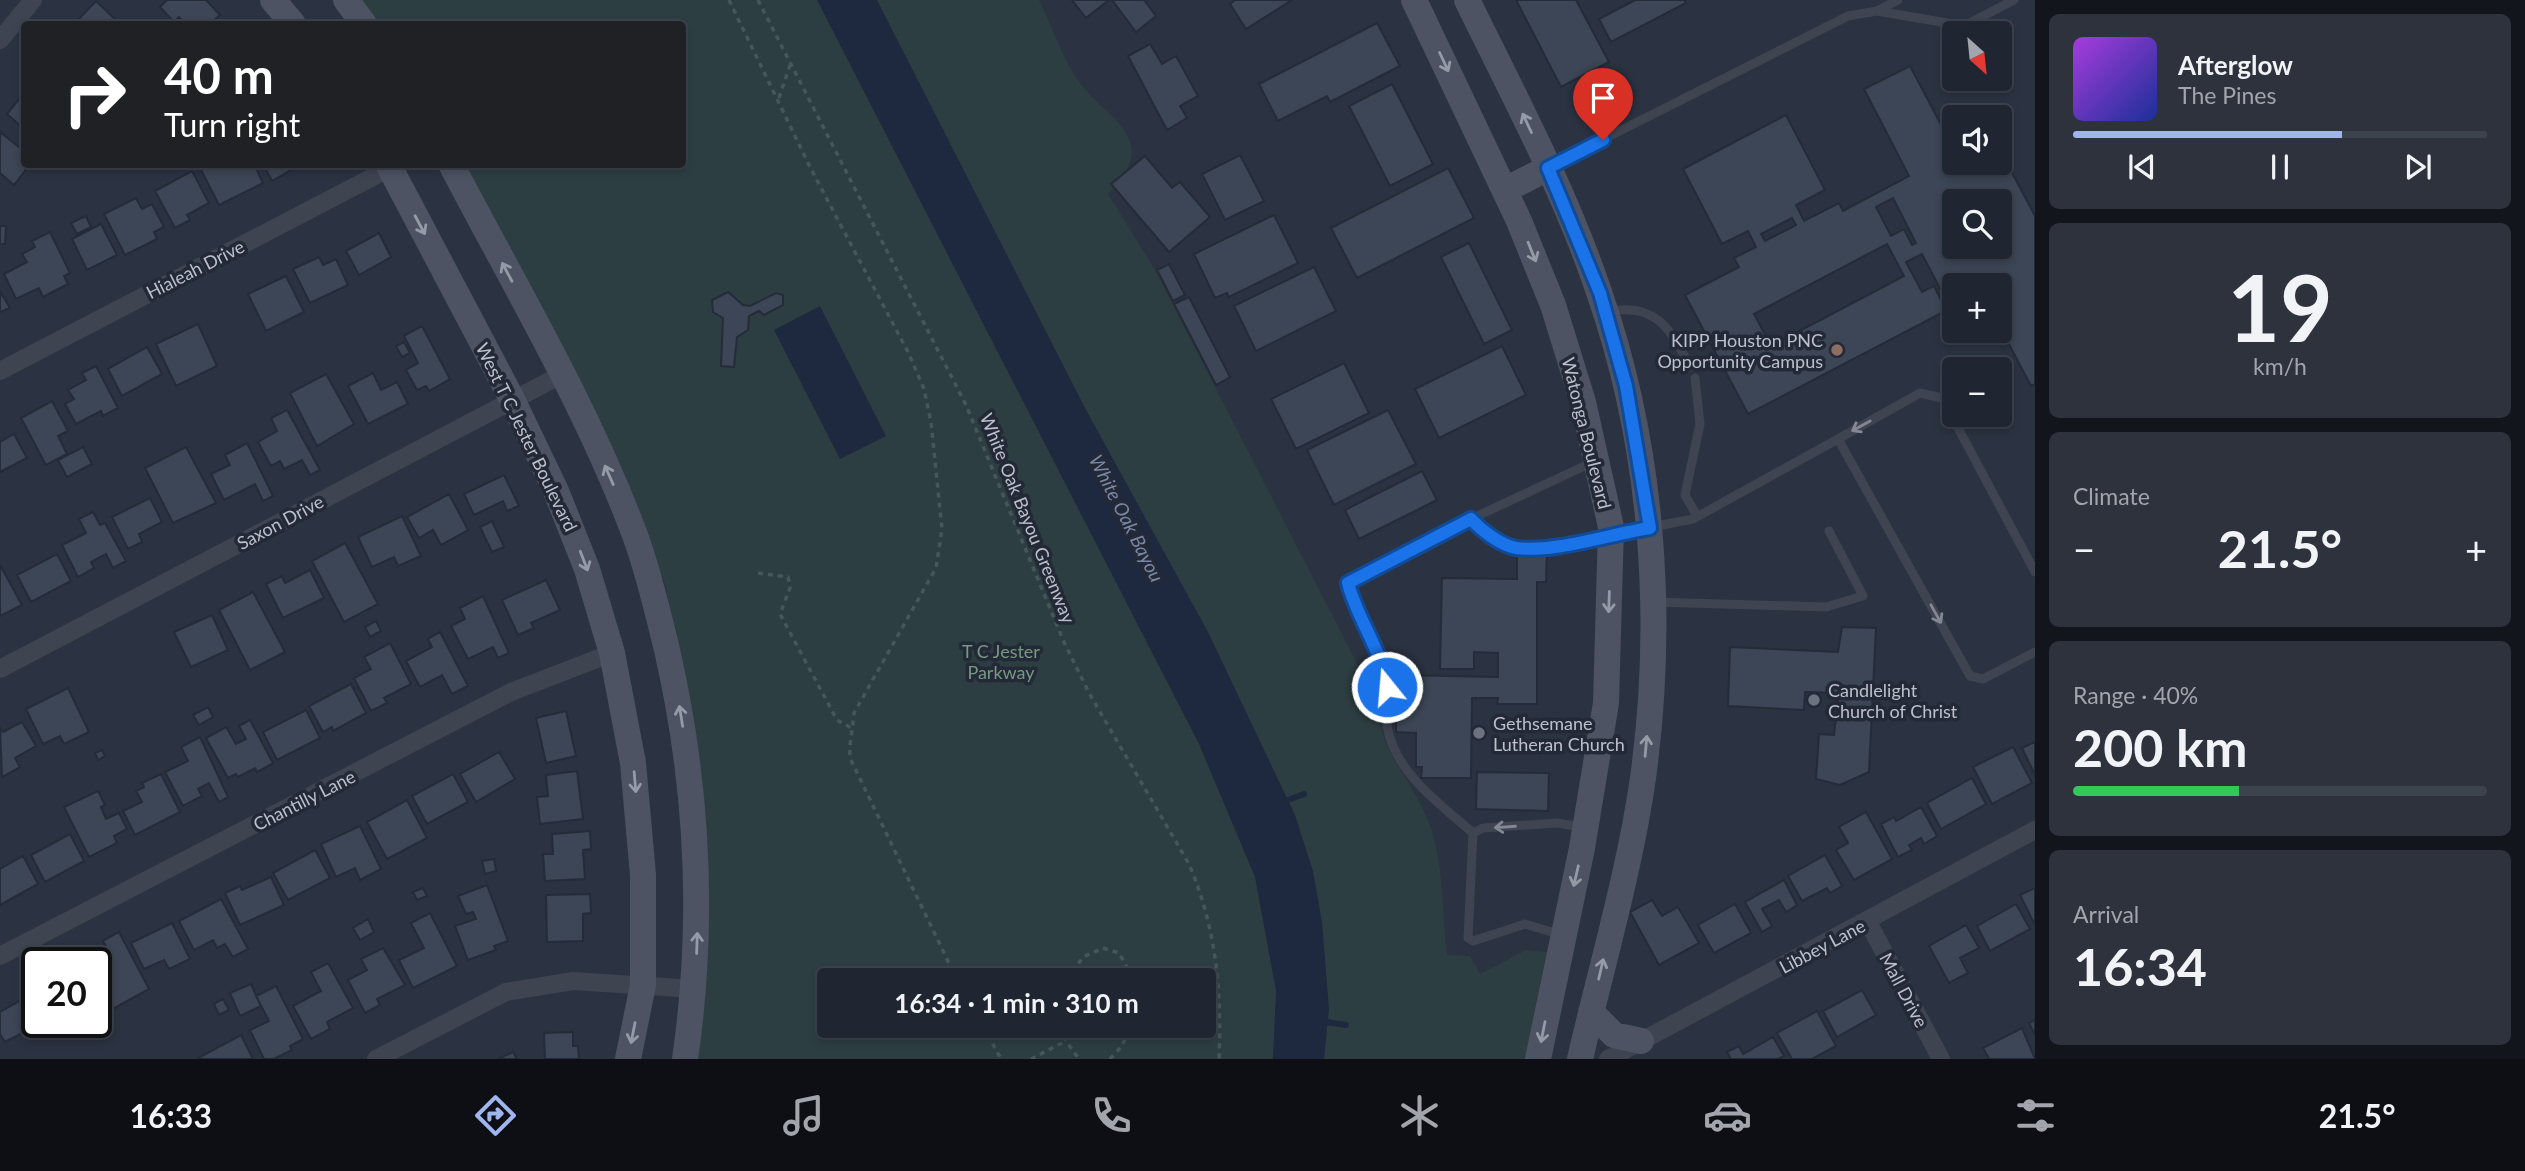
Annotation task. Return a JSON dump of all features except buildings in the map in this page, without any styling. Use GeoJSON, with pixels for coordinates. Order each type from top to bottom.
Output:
{"type":"FeatureCollection","features":[{"type":"Feature","properties":{"kind":"main road"},"geometry":{"type":"LineString","coordinates":[[273,0],[290,21]]}},
{"type":"Feature","properties":{"kind":"main road"},"geometry":{"type":"LineString","coordinates":[[346,0],[362,21]]}},
{"type":"Feature","properties":{"kind":"main road","name":"Watonga Boulevard"},"geometry":{"type":"LineString","coordinates":[[1414,0],[1504,190],[1553,305],[1583,402],[1611,534],[1606,703],[1586,828],[1538,1059]]}},
{"type":"Feature","properties":{"kind":"main road"},"geometry":{"type":"LineString","coordinates":[[1467,0],[1572,222],[1605,313],[1626,386],[1650,528],[1654,653],[1643,779],[1580,1059]]}},
{"type":"Feature","properties":{"kind":"main road","name":"West T C Jester Boulevard"},"geometry":{"type":"LineString","coordinates":[[390,168],[512,399],[556,491],[587,569],[612,653],[633,763],[643,875],[643,985],[628,1059]]}},
{"type":"Feature","properties":{"kind":"main road"},"geometry":{"type":"LineString","coordinates":[[453,168],[561,374],[636,539],[656,607],[681,713],[693,813],[698,902],[695,989],[685,1059]]}},
{"type":"Feature","properties":{"kind":"main road"},"geometry":{"type":"LineString","coordinates":[[1504,190],[1548,168]]}},
{"type":"Feature","properties":{"kind":"main road"},"geometry":{"type":"LineString","coordinates":[[1591,1012],[1615,1035],[1641,1041]]}},
{"type":"Feature","properties":{"kind":"street"},"geometry":{"type":"LineString","coordinates":[[0,40],[33,0]]}},
{"type":"Feature","properties":{"kind":"street","name":"Hialeah Drive"},"geometry":{"type":"LineString","coordinates":[[0,370],[385,168]]}},
{"type":"Feature","properties":{"kind":"street","name":"Saxon Drive"},"geometry":{"type":"LineString","coordinates":[[0,669],[561,374]]}},
{"type":"Feature","properties":{"kind":"street","name":"Chantilly Lane"},"geometry":{"type":"LineString","coordinates":[[0,956],[512,692],[612,653]]}},
{"type":"Feature","properties":{"kind":"street","name":"Libbey Lane"},"geometry":{"type":"LineString","coordinates":[[1608,1059],[1868,922],[2035,830]]}},
{"type":"Feature","properties":{"kind":"street","name":"Mall Drive"},"geometry":{"type":"LineString","coordinates":[[1868,922],[1941,1059]]}},
{"type":"Feature","properties":{"kind":"street"},"geometry":{"type":"LineString","coordinates":[[376,1059],[506,992],[573,981],[695,989]]}},
{"type":"Feature","properties":{"kind":"lane"},"geometry":{"type":"LineString","coordinates":[[1548,168],[1848,16],[1877,11],[1898,0]]}},
{"type":"Feature","properties":{"kind":"lane"},"geometry":{"type":"LineString","coordinates":[[1877,11],[1968,24],[2014,0]]}},
{"type":"Feature","properties":{"kind":"lane"},"geometry":{"type":"LineString","coordinates":[[1605,313],[1625,308],[1649,313],[1675,338],[1690,367]]}},
{"type":"Feature","properties":{"kind":"lane"},"geometry":{"type":"LineString","coordinates":[[1695,378],[1700,424],[1685,495],[1697,516]]}},
{"type":"Feature","properties":{"kind":"lane"},"geometry":{"type":"LineString","coordinates":[[1471,519],[1481,530],[1514,548],[1548,547],[1650,528],[1697,516],[1920,393],[1942,398],[2035,572]]}},
{"type":"Feature","properties":{"kind":"lane"},"geometry":{"type":"LineString","coordinates":[[1838,439],[1970,676],[1983,679],[2035,652]]}},
{"type":"Feature","properties":{"kind":"lane"},"geometry":{"type":"LineString","coordinates":[[1474,832],[1422,788],[1397,750],[1387,727],[1385,669],[1354,606],[1348,583],[1471,519],[1595,461]]}},
{"type":"Feature","properties":{"kind":"lane"},"geometry":{"type":"LineString","coordinates":[[1653,602],[1826,607],[1863,596],[1829,531]]}},
{"type":"Feature","properties":{"kind":"lane"},"geometry":{"type":"LineString","coordinates":[[1474,832],[1483,828],[1557,824],[1586,828]]}},
{"type":"Feature","properties":{"kind":"lane"},"geometry":{"type":"LineString","coordinates":[[1474,832],[1468,937],[1473,941],[1525,924],[1562,935]]}},
{"type":"Feature","properties":{"kind":"path"},"geometry":{"type":"LineString","coordinates":[[729,0],[811,169],[908,352],[924,389],[937,473],[942,530],[936,568],[855,713],[853,729],[849,735],[850,758],[951,968]]}},
{"type":"Feature","properties":{"kind":"path","name":"White Oak Bayou Greenway"},"geometry":{"type":"LineString","coordinates":[[758,0],[966,405],[1083,682],[1194,873],[1210,925],[1219,976],[1219,1059]]}},
{"type":"Feature","properties":{"kind":"path"},"geometry":{"type":"LineString","coordinates":[[779,100],[790,64]]}},
{"type":"Feature","properties":{"kind":"path"},"geometry":{"type":"LineString","coordinates":[[758,573],[788,577],[790,588],[780,614],[837,720],[853,729]]}},
{"type":"Feature","properties":{"kind":"path"},"geometry":{"type":"LineString","coordinates":[[1075,968],[1083,957],[1102,948],[1119,953],[1127,968]]}},
{"type":"Feature","properties":{"kind":"path"},"geometry":{"type":"LineString","coordinates":[[990,1038],[1001,1059]]}},
{"type":"Feature","properties":{"kind":"path"},"geometry":{"type":"LineString","coordinates":[[1065,1038],[1079,1059]]}},
{"type":"Feature","properties":{"kind":"path"},"geometry":{"type":"LineString","coordinates":[[1110,1059],[1126,1038]]}},
{"type":"Feature","properties":{"kind":"path"},"geometry":{"type":"LineString","coordinates":[[1031,1059],[1066,1041]]}},
{"type":"Feature","properties":{"kind":"green space","name":"T C Jester Parkway"},"geometry":{"type":"Polygon","coordinates":[[[355,0],[1039,0],[1071,70],[1114,118],[1131,143],[1131,158],[1124,174],[1108,194],[1154,268],[1369,687],[1379,683],[1378,707],[1386,744],[1422,807],[1435,841],[1447,955],[1470,956],[1480,974],[1526,950],[1547,952],[1525,1059],[696,1059],[671,614],[665,584],[584,392],[463,168],[686,168],[686,21],[372,21],[355,0]]]}},
{"type":"Feature","properties":{"kind":"water","name":"White Oak Bayou"},"geometry":{"type":"Polygon","coordinates":[[[817,0],[877,0],[1085,408],[1208,632],[1295,815],[1313,871],[1322,922],[1329,1009],[1324,1059],[1273,1059],[1276,991],[1255,877],[1199,744],[817,0]]]}},
{"type":"Feature","properties":{"kind":"water"},"geometry":{"type":"Polygon","coordinates":[[[820,306],[886,436],[840,459],[774,330],[820,306]]]}},
{"type":"Feature","properties":{"kind":"waterway"},"geometry":{"type":"LineString","coordinates":[[1280,803],[1304,794]]}},
{"type":"Feature","properties":{"kind":"waterway"},"geometry":{"type":"LineString","coordinates":[[1320,1021],[1346,1025]]}},
{"type":"Feature","properties":{"kind":"place","name":"KIPP Houston PNC Opportunity Campus"},"geometry":{"type":"Point","coordinates":[1837,350]}},
{"type":"Feature","properties":{"kind":"place","name":"Candlelight Church of Christ"},"geometry":{"type":"Point","coordinates":[1814,700]}},
{"type":"Feature","properties":{"kind":"place","name":"Gethsemane Lutheran Church"},"geometry":{"type":"Point","coordinates":[1479,733]}},
{"type":"Feature","properties":{"kind":"route"},"geometry":{"type":"LineString","coordinates":[[1387,687],[1385,669],[1354,606],[1348,583],[1471,519],[1481,530],[1514,548],[1548,547],[1650,528],[1626,386],[1600,293],[1548,168],[1603,140]]}}]}
